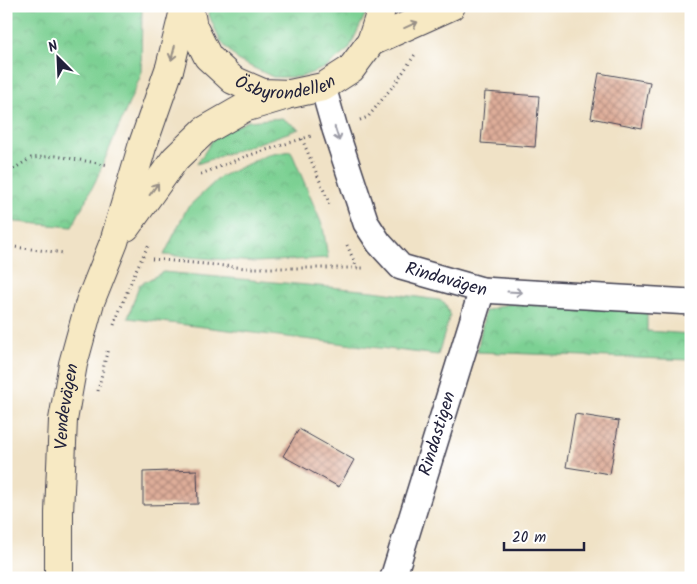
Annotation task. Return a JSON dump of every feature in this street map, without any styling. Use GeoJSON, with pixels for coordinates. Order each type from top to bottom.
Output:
{"type":"FeatureCollection","features":[{"type":"Feature","properties":{"kind":"street","name":"Ösbyrondellen"},"geometry":{"type":"LineString","coordinates":[[187,6],[193,27],[208,57],[233,80],[263,93],[290,94],[323,88],[351,69],[371,42],[380,14],[380,6]]}},
{"type":"Feature","properties":{"kind":"street","name":"Vendevägen"},"geometry":{"type":"LineString","coordinates":[[59,578],[59,513],[63,420],[73,364],[90,302],[114,242],[142,147],[170,67],[187,6]]}},
{"type":"Feature","properties":{"kind":"street"},"geometry":{"type":"LineString","coordinates":[[371,42],[451,6]]}},
{"type":"Feature","properties":{"kind":"street","name":"Rindavägen"},"geometry":{"type":"LineString","coordinates":[[323,88],[366,223],[379,243],[400,267],[482,290],[691,302]]}},
{"type":"Feature","properties":{"kind":"street","name":"Vendevägen"},"geometry":{"type":"LineString","coordinates":[[114,242],[175,159],[204,131],[244,108],[290,94]]}},
{"type":"Feature","properties":{"kind":"street","name":"Rindastigen"},"geometry":{"type":"LineString","coordinates":[[394,578],[482,290]]}},
{"type":"Feature","properties":{"kind":"path"},"geometry":{"type":"LineString","coordinates":[[192,177],[247,156],[350,125],[368,117],[397,81],[418,49]]}},
{"type":"Feature","properties":{"kind":"path"},"geometry":{"type":"LineString","coordinates":[[6,175],[7,172],[31,158],[56,156],[115,166]]}},
{"type":"Feature","properties":{"kind":"path"},"geometry":{"type":"LineString","coordinates":[[112,330],[135,272],[151,240]]}},
{"type":"Feature","properties":{"kind":"path"},"geometry":{"type":"LineString","coordinates":[[6,246],[64,253]]}},
{"type":"Feature","properties":{"kind":"path"},"geometry":{"type":"LineString","coordinates":[[97,398],[110,340]]}},
{"type":"Feature","properties":{"kind":"green space"},"geometry":{"type":"Polygon","coordinates":[[[6,6],[142,6],[141,75],[96,180],[72,227],[6,221],[6,6]]]}},
{"type":"Feature","properties":{"kind":"green space"},"geometry":{"type":"Polygon","coordinates":[[[209,6],[366,6],[366,13],[349,49],[327,67],[301,77],[273,77],[239,61],[220,41],[209,15],[209,6]]]}},
{"type":"Feature","properties":{"kind":"green space"},"geometry":{"type":"Polygon","coordinates":[[[282,118],[299,129],[197,164],[215,136],[248,121],[282,118]]]}},
{"type":"Feature","properties":{"kind":"green space"},"geometry":{"type":"Polygon","coordinates":[[[291,151],[323,227],[328,258],[255,262],[164,255],[187,208],[220,177],[267,155],[291,151]]]}},
{"type":"Feature","properties":{"kind":"green space"},"geometry":{"type":"Polygon","coordinates":[[[163,272],[373,291],[439,300],[445,303],[450,315],[438,355],[128,318],[139,285],[163,272]]]}},
{"type":"Feature","properties":{"kind":"green space"},"geometry":{"type":"Polygon","coordinates":[[[507,304],[647,308],[647,331],[691,334],[691,360],[477,352],[485,311],[507,304]]]}},
{"type":"Feature","properties":{"kind":"building"},"geometry":{"type":"Polygon","coordinates":[[[599,73],[650,82],[642,128],[591,118],[599,73]]]}},
{"type":"Feature","properties":{"kind":"building"},"geometry":{"type":"Polygon","coordinates":[[[485,92],[539,96],[535,147],[481,143],[485,92]]]}},
{"type":"Feature","properties":{"kind":"building"},"geometry":{"type":"Polygon","coordinates":[[[575,414],[619,421],[610,474],[566,467],[575,414]]]}},
{"type":"Feature","properties":{"kind":"building"},"geometry":{"type":"Polygon","coordinates":[[[299,429],[354,460],[339,487],[283,456],[299,429]]]}},
{"type":"Feature","properties":{"kind":"building"},"geometry":{"type":"Polygon","coordinates":[[[197,470],[198,504],[143,505],[143,472],[197,470]]]}}]}
